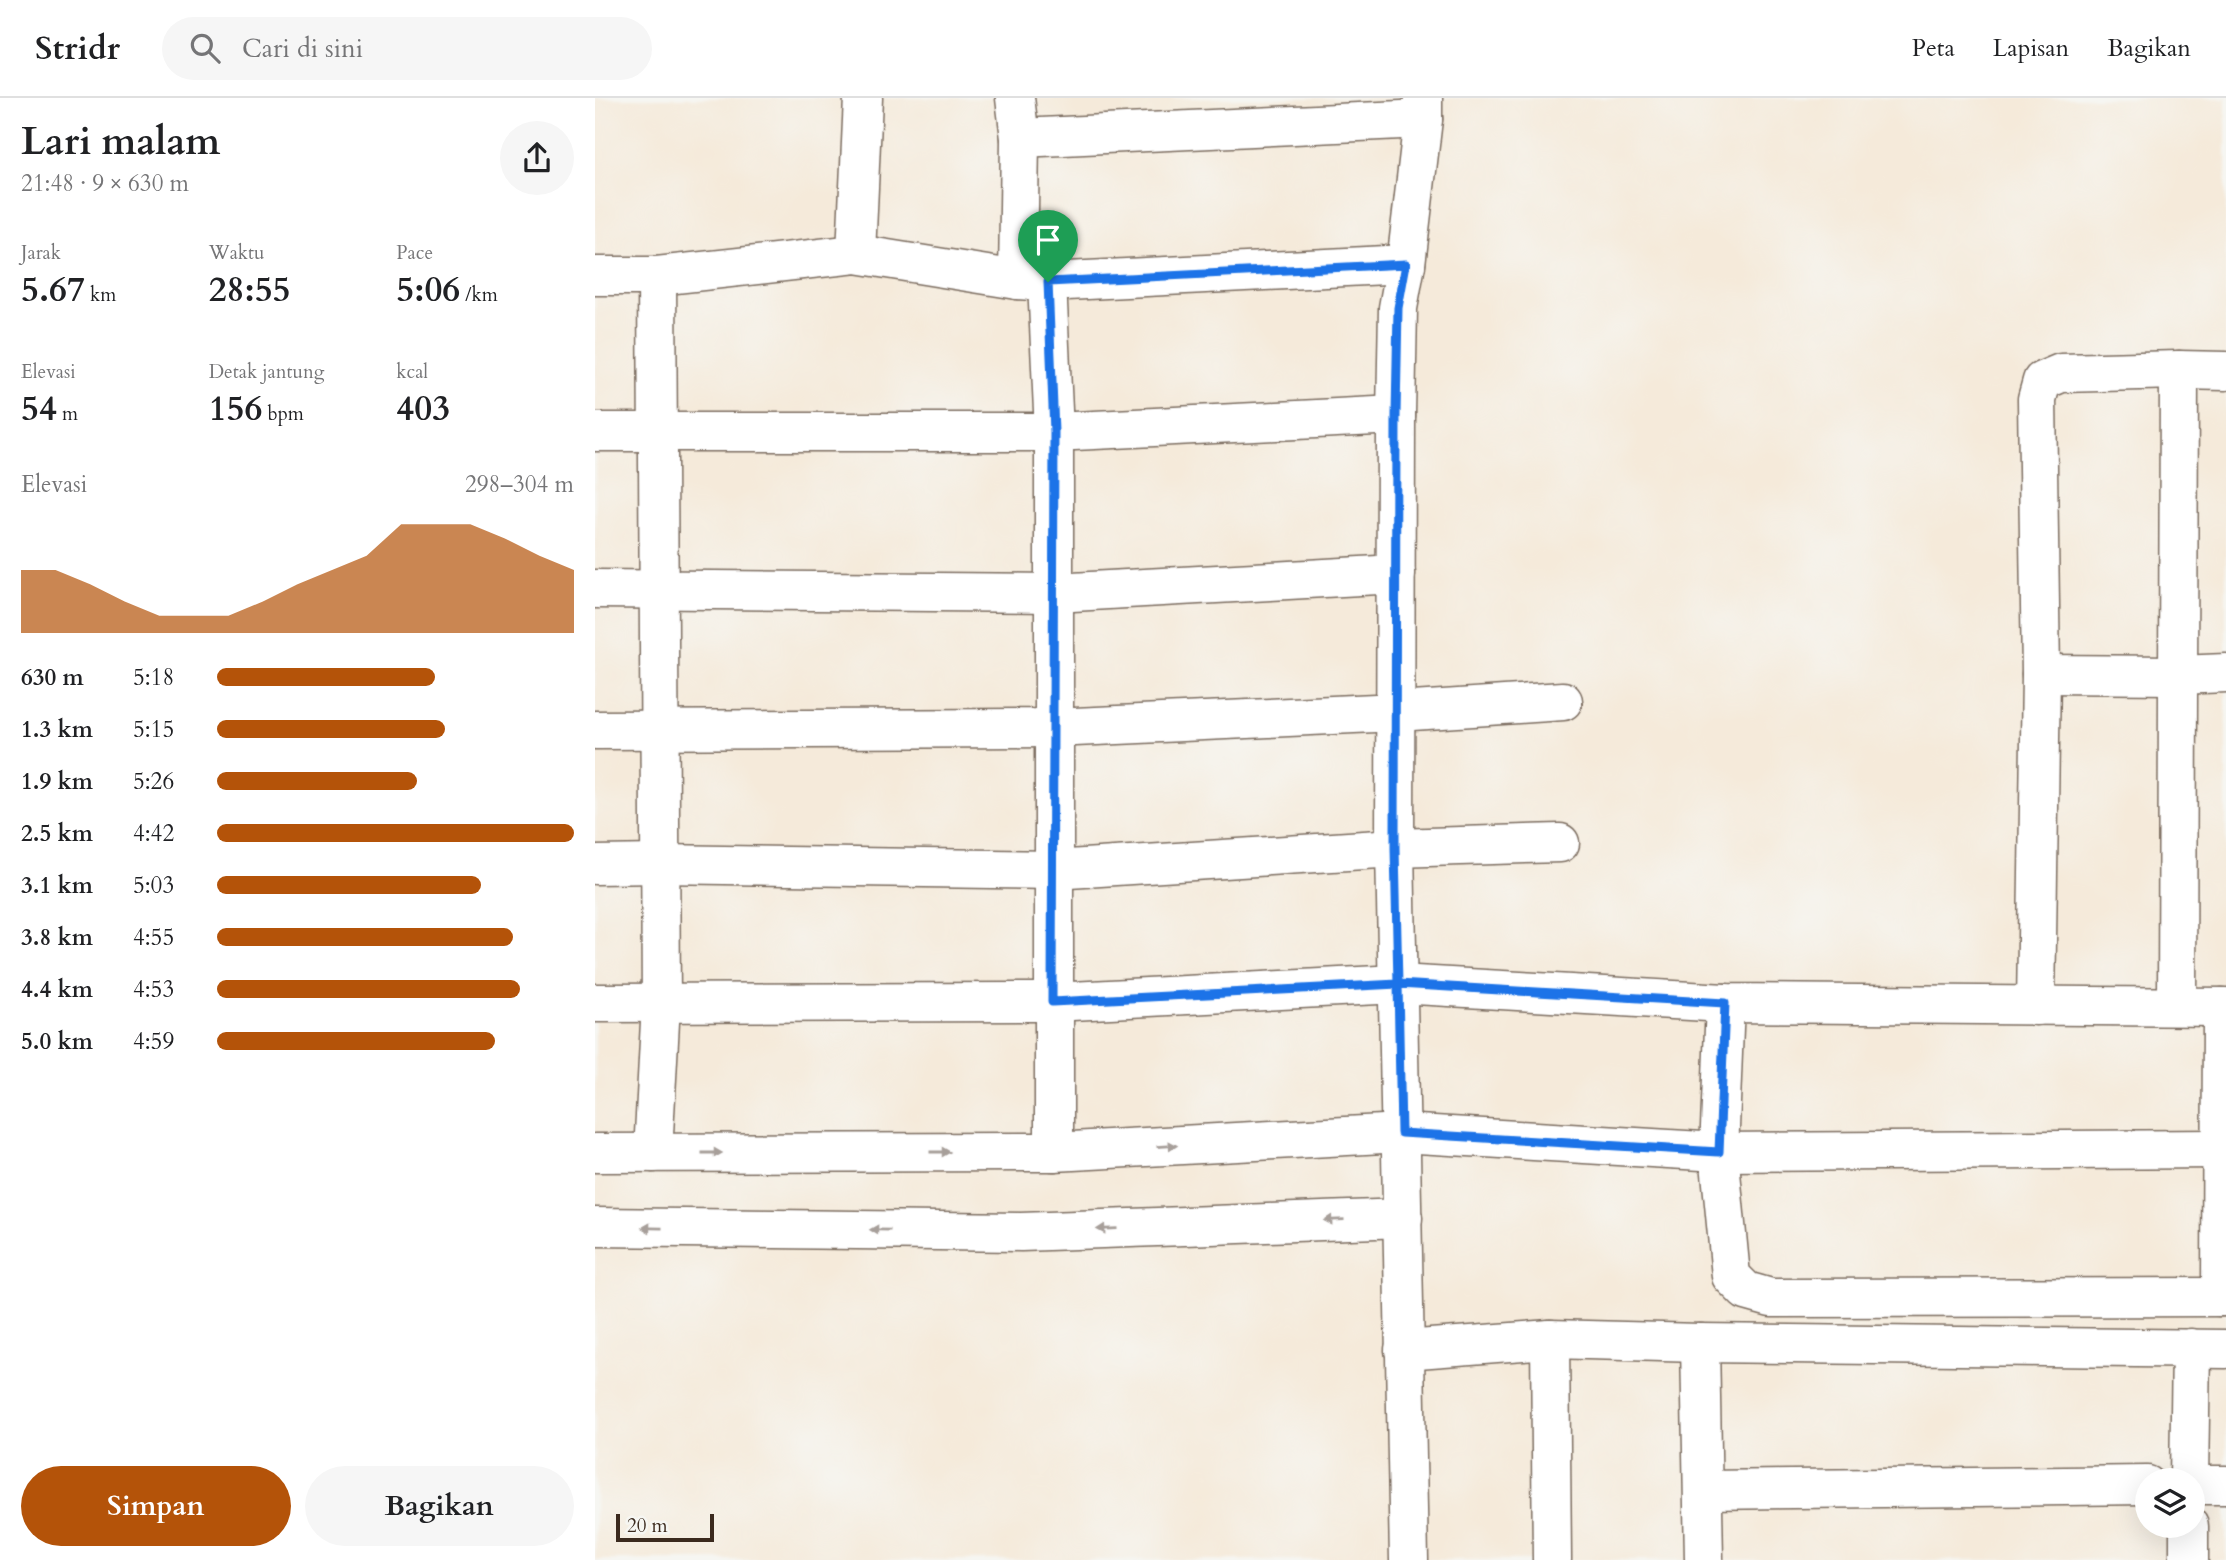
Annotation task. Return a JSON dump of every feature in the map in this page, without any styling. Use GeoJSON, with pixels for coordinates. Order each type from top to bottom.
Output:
{"type":"FeatureCollection","features":[{"type":"Feature","properties":{"kind":"street"},"geometry":{"type":"LineString","coordinates":[[856,254],[863,98]]}},
{"type":"Feature","properties":{"kind":"street"},"geometry":{"type":"LineString","coordinates":[[1015,98],[1033,281],[1054,432],[1053,1152]]}},
{"type":"Feature","properties":{"kind":"street"},"geometry":{"type":"LineString","coordinates":[[1020,138],[1423,109],[1406,264],[1398,308],[1396,415],[1395,848],[1409,1560]]}},
{"type":"Feature","properties":{"kind":"street"},"geometry":{"type":"LineString","coordinates":[[595,276],[657,276],[856,254],[1033,281],[1406,264]]}},
{"type":"Feature","properties":{"kind":"street"},"geometry":{"type":"LineString","coordinates":[[653,1153],[661,1003],[657,276]]}},
{"type":"Feature","properties":{"kind":"street"},"geometry":{"type":"LineString","coordinates":[[2177,1006],[2179,370]]}},
{"type":"Feature","properties":{"kind":"street"},"geometry":{"type":"LineString","coordinates":[[2036,1006],[2042,674],[2037,399],[2042,381],[2061,373],[2226,371]]}},
{"type":"Feature","properties":{"kind":"street"},"geometry":{"type":"LineString","coordinates":[[595,432],[1054,432],[1396,415]]}},
{"type":"Feature","properties":{"kind":"street"},"geometry":{"type":"LineString","coordinates":[[595,589],[1054,593],[1395,574]]}},
{"type":"Feature","properties":{"kind":"street"},"geometry":{"type":"LineString","coordinates":[[2042,674],[2226,673]]}},
{"type":"Feature","properties":{"kind":"street"},"geometry":{"type":"LineString","coordinates":[[595,730],[1053,728],[1397,712],[1563,701]]}},
{"type":"Feature","properties":{"kind":"street"},"geometry":{"type":"LineString","coordinates":[[595,865],[1053,870],[1395,848],[1560,843]]}},
{"type":"Feature","properties":{"kind":"street"},"geometry":{"type":"LineString","coordinates":[[595,1003],[1052,1002],[1398,984],[1725,1003],[2224,1007],[2221,1149],[2223,1297],[1772,1298],[1746,1291],[1731,1276],[1719,1152],[1725,1003]]}},
{"type":"Feature","properties":{"kind":"street"},"geometry":{"type":"LineString","coordinates":[[595,1153],[1053,1152],[1401,1133],[1719,1152],[2221,1149]]}},
{"type":"Feature","properties":{"kind":"street"},"geometry":{"type":"LineString","coordinates":[[595,1227],[1021,1232],[1403,1218]]}},
{"type":"Feature","properties":{"kind":"street"},"geometry":{"type":"LineString","coordinates":[[1404,1350],[1550,1339],[2208,1348],[2191,1468]]}},
{"type":"Feature","properties":{"kind":"street"},"geometry":{"type":"LineString","coordinates":[[1550,1339],[1552,1560]]}},
{"type":"Feature","properties":{"kind":"street"},"geometry":{"type":"LineString","coordinates":[[1700,1343],[1704,1560]]}},
{"type":"Feature","properties":{"kind":"street"},"geometry":{"type":"LineString","coordinates":[[1704,1490],[2135,1485]]}},
{"type":"Feature","properties":{"kind":"street"},"geometry":{"type":"LineString","coordinates":[[2205,1485],[2226,1485]]}},
{"type":"Feature","properties":{"kind":"street"},"geometry":{"type":"LineString","coordinates":[[2189,1538],[2189,1560]]}},
{"type":"Feature","properties":{"kind":"route"},"geometry":{"type":"LineString","coordinates":[[1048,282],[1054,432],[1052,1002],[1398,984],[1401,1133],[1719,1152],[1725,1003],[1398,984],[1395,848],[1396,415],[1398,308],[1406,264],[1048,282]]}}]}
